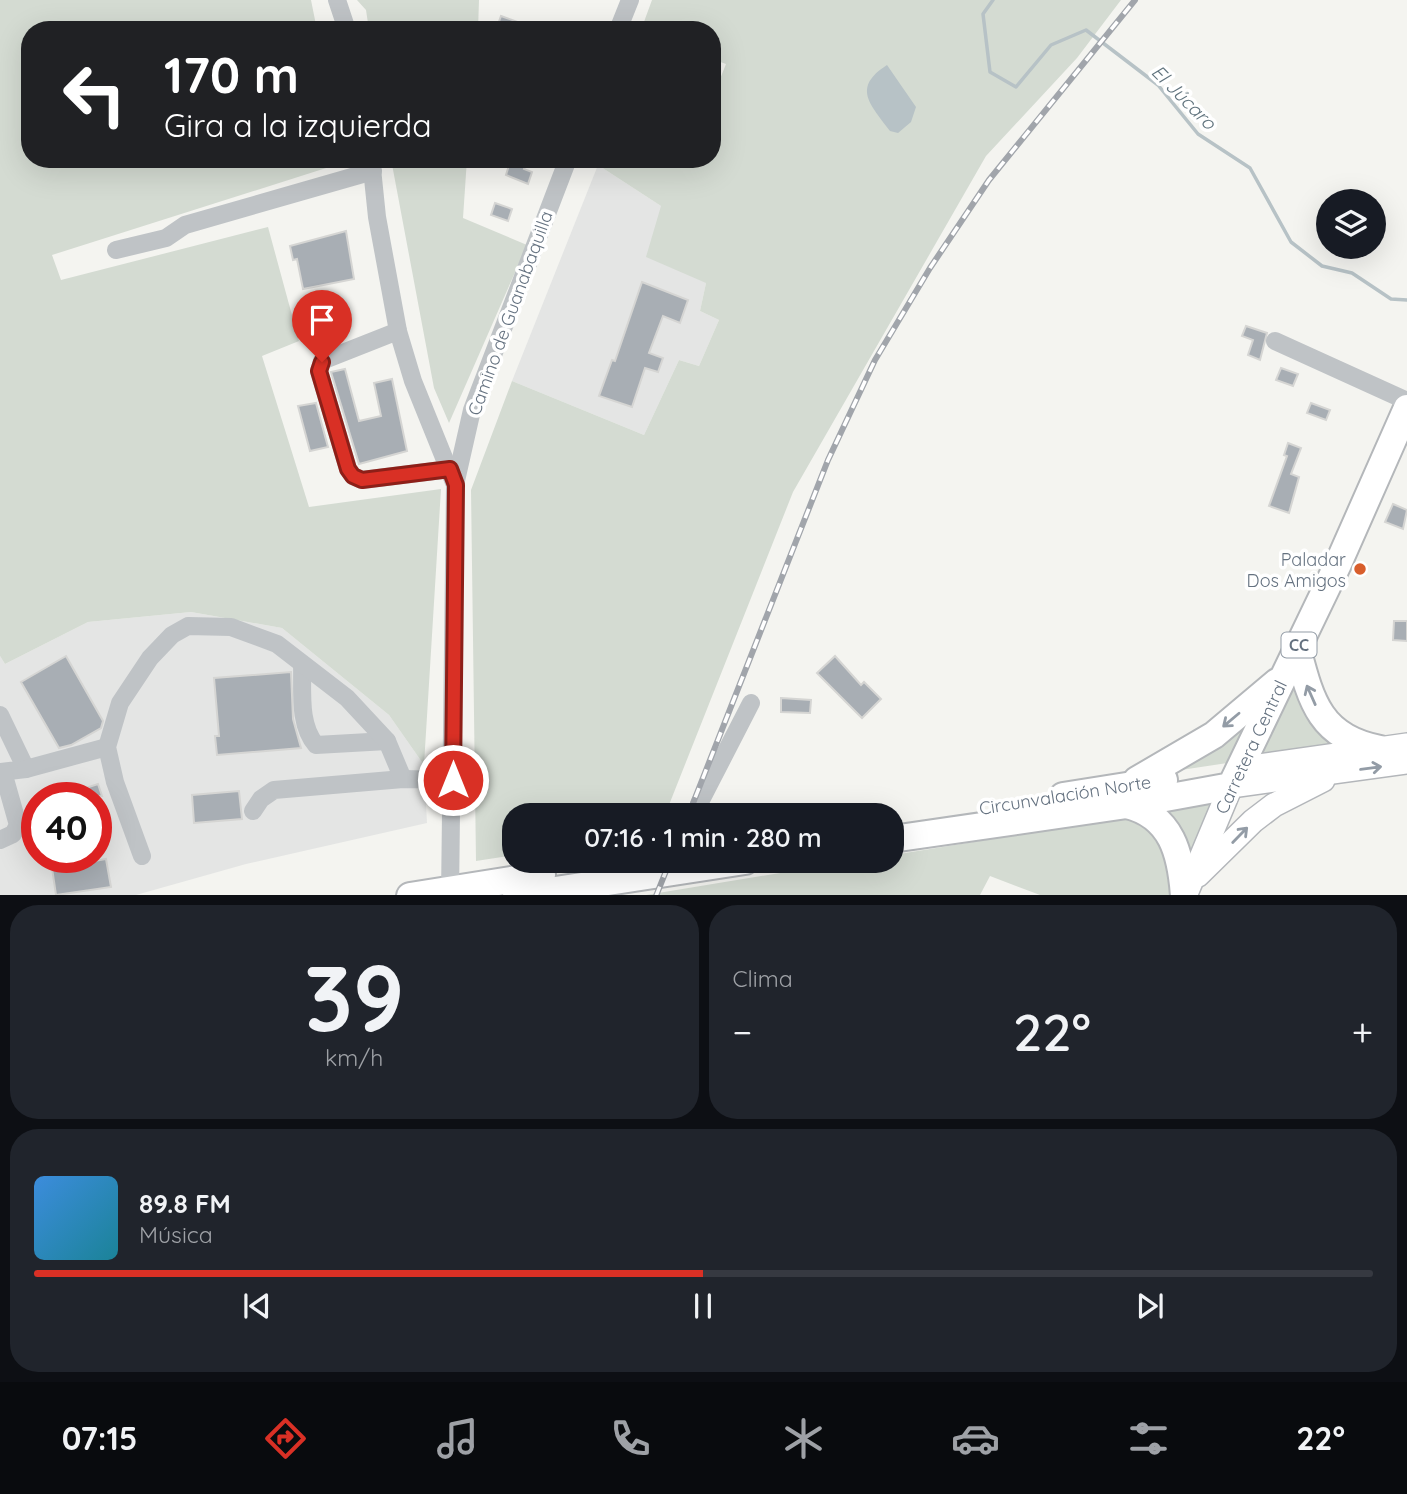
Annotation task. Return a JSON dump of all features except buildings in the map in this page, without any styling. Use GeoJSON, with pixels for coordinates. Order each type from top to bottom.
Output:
{"type":"FeatureCollection","features":[{"type":"Feature","properties":{"kind":"highway","name":"Carretera Central"},"geometry":{"type":"LineString","coordinates":[[1234,778],[1338,564],[1407,408]]}},
{"type":"Feature","properties":{"kind":"highway"},"geometry":{"type":"LineString","coordinates":[[1297,648],[1309,693],[1323,718],[1338,734],[1357,745],[1380,749]]}},
{"type":"Feature","properties":{"kind":"highway"},"geometry":{"type":"LineString","coordinates":[[1186,891],[1178,850],[1161,823],[1127,795],[1214,735],[1283,677]]}},
{"type":"Feature","properties":{"kind":"highway","name":"Circunvalación Norte"},"geometry":{"type":"LineString","coordinates":[[904,837],[1234,778]]}},
{"type":"Feature","properties":{"kind":"highway","name":"Circunvalación Norte"},"geometry":{"type":"LineString","coordinates":[[904,821],[1127,795]]}},
{"type":"Feature","properties":{"kind":"highway"},"geometry":{"type":"LineString","coordinates":[[410,895],[450,892],[565,873]]}},
{"type":"Feature","properties":{"kind":"highway"},"geometry":{"type":"LineString","coordinates":[[516,895],[664,873]]}},
{"type":"Feature","properties":{"kind":"main road"},"geometry":{"type":"LineString","coordinates":[[1234,778],[1407,745]]}},
{"type":"Feature","properties":{"kind":"main road"},"geometry":{"type":"LineString","coordinates":[[1234,778],[1341,772],[1407,762]]}},
{"type":"Feature","properties":{"kind":"main road"},"geometry":{"type":"LineString","coordinates":[[1186,891],[1253,821],[1274,805],[1341,772]]}},
{"type":"Feature","properties":{"kind":"main road","name":"Carretera Central"},"geometry":{"type":"LineString","coordinates":[[1186,891],[1234,778]]}},
{"type":"Feature","properties":{"kind":"street"},"geometry":{"type":"LineString","coordinates":[[337,0],[344,21]]}},
{"type":"Feature","properties":{"kind":"street"},"geometry":{"type":"LineString","coordinates":[[622,21],[630,0]]}},
{"type":"Feature","properties":{"kind":"street"},"geometry":{"type":"LineString","coordinates":[[116,250],[166,238],[185,225],[363,168]]}},
{"type":"Feature","properties":{"kind":"street"},"geometry":{"type":"LineString","coordinates":[[372,168],[377,217],[398,331],[413,381],[453,477],[362,480],[353,476],[348,469],[319,371],[322,362],[398,331]]}},
{"type":"Feature","properties":{"kind":"street","name":"Camino de Guanabaquilla"},"geometry":{"type":"LineString","coordinates":[[450,892],[453,780],[453,477],[472,410],[565,168]]}},
{"type":"Feature","properties":{"kind":"street"},"geometry":{"type":"LineString","coordinates":[[1275,341],[1407,401]]}},
{"type":"Feature","properties":{"kind":"street"},"geometry":{"type":"LineString","coordinates":[[142,856],[115,782],[107,747],[120,703],[150,658],[172,635],[188,626],[231,627],[276,644],[347,698],[387,741],[403,779]]}},
{"type":"Feature","properties":{"kind":"street"},"geometry":{"type":"LineString","coordinates":[[302,664],[304,723],[308,736],[316,745],[387,741]]}},
{"type":"Feature","properties":{"kind":"street"},"geometry":{"type":"LineString","coordinates":[[700,803],[751,703]]}},
{"type":"Feature","properties":{"kind":"street"},"geometry":{"type":"LineString","coordinates":[[0,715],[26,769]]}},
{"type":"Feature","properties":{"kind":"street"},"geometry":{"type":"LineString","coordinates":[[0,840],[13,834],[18,825],[1,772],[26,769],[107,747]]}},
{"type":"Feature","properties":{"kind":"street"},"geometry":{"type":"LineString","coordinates":[[253,811],[261,799],[274,790],[403,779],[453,780]]}},
{"type":"Feature","properties":{"kind":"shaded area"},"geometry":{"type":"Polygon","coordinates":[[[0,0],[311,0],[315,21],[21,21],[21,168],[326,168],[52,255],[61,280],[268,227],[299,341],[262,356],[309,507],[441,489],[424,765],[389,715],[282,628],[191,612],[88,622],[5,664],[0,656],[0,0]]]}},
{"type":"Feature","properties":{"kind":"shaded area"},"geometry":{"type":"Polygon","coordinates":[[[357,0],[479,0],[478,21],[368,21],[366,10],[357,0]]]}},
{"type":"Feature","properties":{"kind":"shaded area"},"geometry":{"type":"Polygon","coordinates":[[[652,0],[1121,0],[1077,58],[986,156],[793,492],[670,803],[502,803],[502,857],[476,861],[471,490],[512,381],[644,435],[679,360],[699,366],[719,320],[700,311],[706,283],[646,257],[661,206],[603,168],[721,168],[721,76],[726,64],[721,62],[721,21],[644,21],[652,0]]]}},
{"type":"Feature","properties":{"kind":"shaded area"},"geometry":{"type":"Polygon","coordinates":[[[887,65],[916,107],[911,122],[898,133],[890,131],[868,97],[870,81],[887,65]]]}},
{"type":"Feature","properties":{"kind":"shaded area"},"geometry":{"type":"Polygon","coordinates":[[[393,168],[466,168],[463,218],[527,245],[449,423],[434,388],[393,168]]]}},
{"type":"Feature","properties":{"kind":"shaded area"},"geometry":{"type":"Polygon","coordinates":[[[597,168],[603,168],[661,206],[706,283],[700,311],[719,320],[699,366],[679,360],[644,435],[512,381],[597,168]]]}},
{"type":"Feature","properties":{"kind":"shaded area"},"geometry":{"type":"Polygon","coordinates":[[[191,612],[282,628],[389,715],[424,765],[427,823],[246,864],[136,895],[0,895],[0,656],[5,664],[88,622],[191,612]]]}},
{"type":"Feature","properties":{"kind":"shaded area"},"geometry":{"type":"Polygon","coordinates":[[[1295,681],[1341,747],[1259,758],[1295,681]]]}},
{"type":"Feature","properties":{"kind":"shaded area"},"geometry":{"type":"Polygon","coordinates":[[[1259,711],[1234,762],[1181,770],[1213,751],[1259,711]]]}},
{"type":"Feature","properties":{"kind":"shaded area"},"geometry":{"type":"Polygon","coordinates":[[[1215,801],[1189,866],[1156,807],[1215,801]]]}},
{"type":"Feature","properties":{"kind":"shaded area"},"geometry":{"type":"Polygon","coordinates":[[[1120,818],[1148,824],[1170,854],[1173,895],[1040,895],[990,876],[980,895],[646,895],[780,873],[904,873],[904,853],[1120,818]]]}},
{"type":"Feature","properties":{"kind":"waterway","name":"El Júcaro"},"geometry":{"type":"LineString","coordinates":[[993,0],[983,14],[990,72],[1016,87],[1051,45],[1086,30],[1158,85],[1198,134],[1250,168],[1291,242],[1322,266],[1352,273],[1391,299],[1407,300]]}},
{"type":"Feature","properties":{"kind":"railway"},"geometry":{"type":"LineString","coordinates":[[693,803],[828,460],[875,360],[930,268],[989,180],[1135,0]]}},
{"type":"Feature","properties":{"kind":"railway"},"geometry":{"type":"LineString","coordinates":[[656,895],[665,873]]}},
{"type":"Feature","properties":{"kind":"place","name":"Paladar Dos Amigos"},"geometry":{"type":"Point","coordinates":[1360,569]}},
{"type":"Feature","properties":{"kind":"route"},"geometry":{"type":"LineString","coordinates":[[322,362],[319,371],[348,469],[353,476],[362,480],[450,469],[456,485],[453,780]]}}]}
